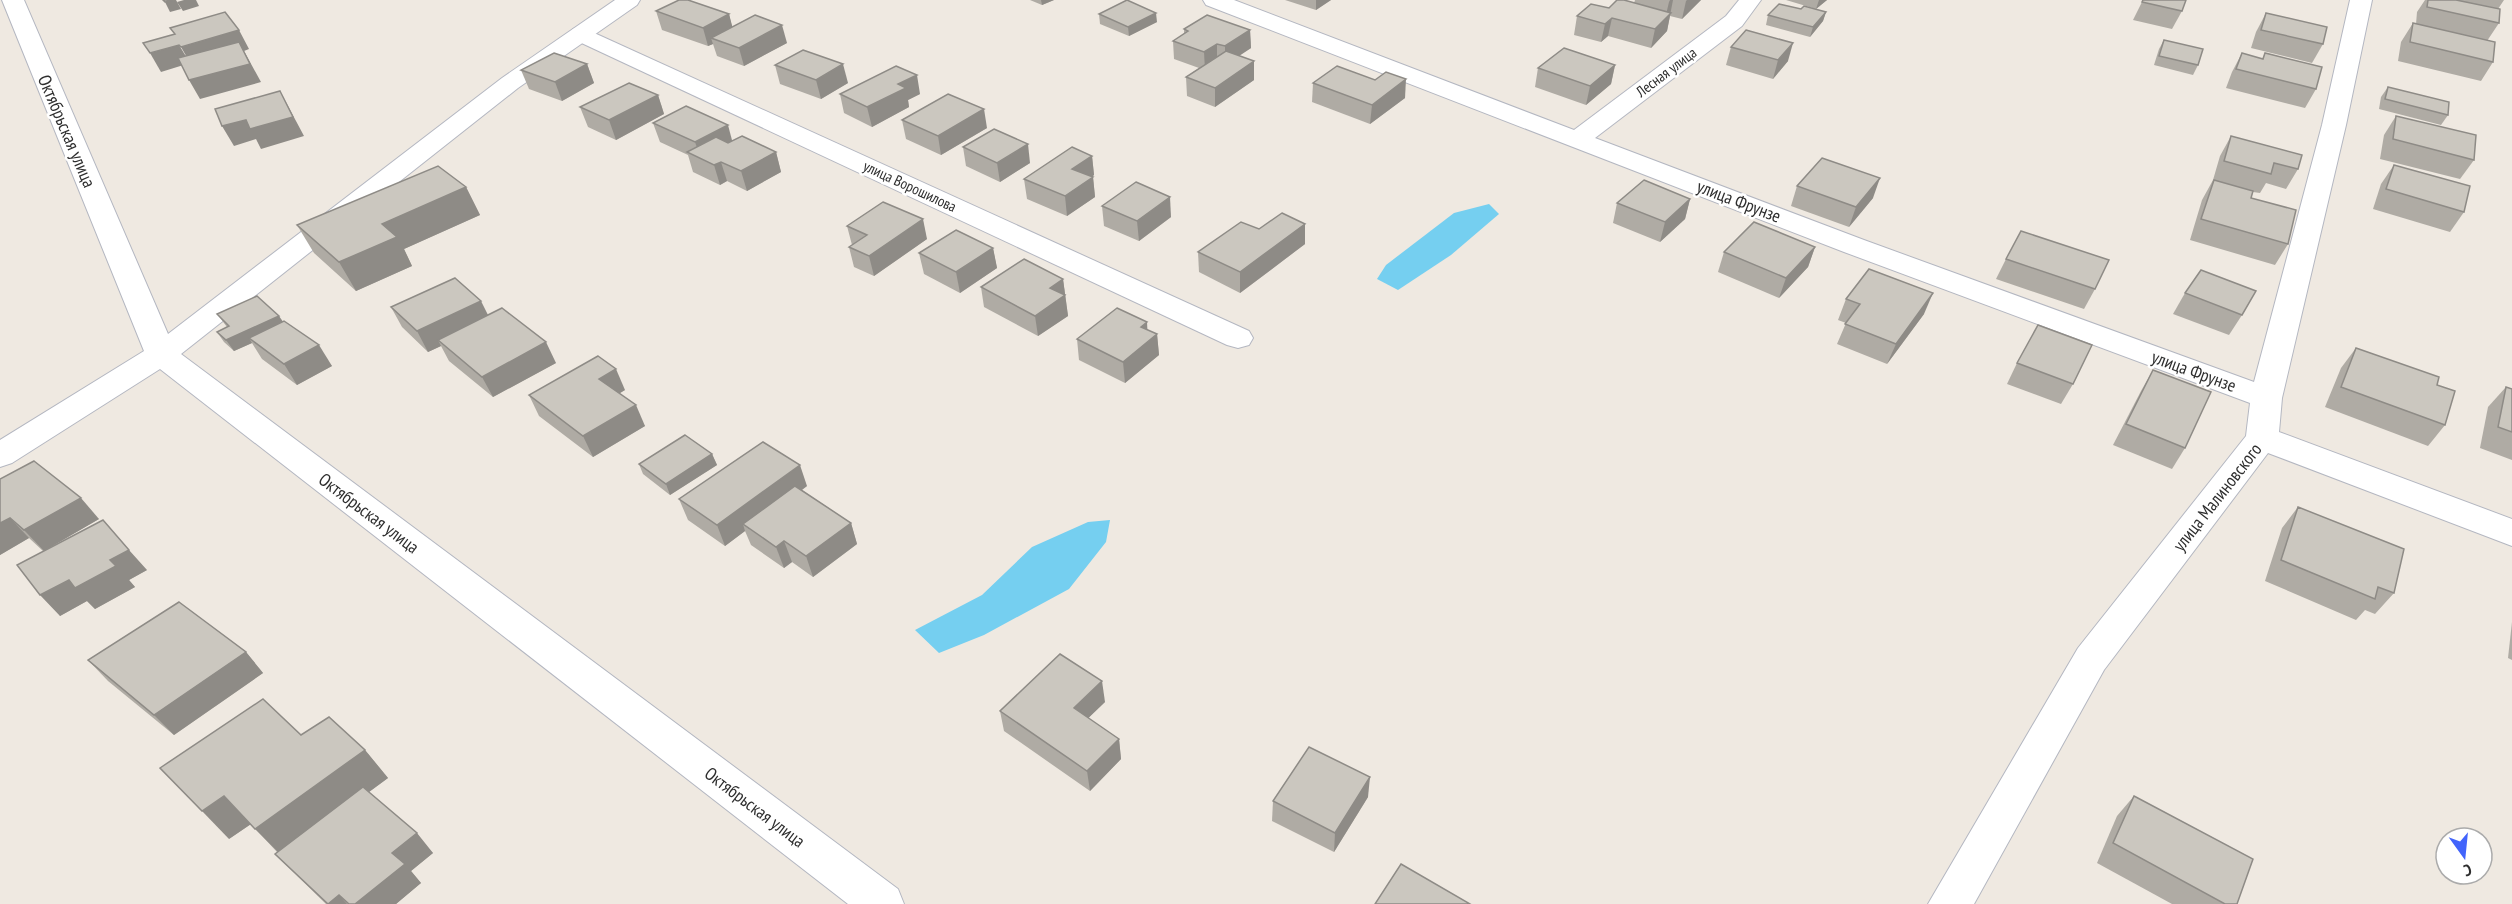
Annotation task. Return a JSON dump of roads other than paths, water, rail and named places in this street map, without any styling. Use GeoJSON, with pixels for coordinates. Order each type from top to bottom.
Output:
{"type":"FeatureCollection","features":[{"type":"Feature","properties":{"kind":"street","name":"Октябрьская улица"},"geometry":{"type":"LineString","coordinates":[[13,0],[161,354],[882,904]]}},
{"type":"Feature","properties":{"kind":"street"},"geometry":{"type":"LineString","coordinates":[[0,455],[161,354],[510,83],[629,0]]}},
{"type":"Feature","properties":{"kind":"street","name":"улица Фрунзе"},"geometry":{"type":"LineString","coordinates":[[1214,0],[1854,246],[2265,398]]}},
{"type":"Feature","properties":{"kind":"street","name":"Лесная улица"},"geometry":{"type":"LineString","coordinates":[[1577,140],[1734,21],[1750,0]]}},
{"type":"Feature","properties":{"kind":"street","name":"улица Малиновского"},"geometry":{"type":"LineString","coordinates":[[1950,904],[2091,659],[2262,438],[2265,398],[2334,125],[2361,0]]}},
{"type":"Feature","properties":{"kind":"street","name":"улица Ворошилова"},"geometry":{"type":"LineString","coordinates":[[582,34],[1238,338]]}},
{"type":"Feature","properties":{"kind":"street"},"geometry":{"type":"LineString","coordinates":[[2262,438],[2512,533]]}},
{"type":"Feature","properties":{"kind":"water"},"geometry":{"type":"Polygon","coordinates":[[[1489,204],[1499,214],[1451,255],[1398,290],[1377,279],[1386,265],[1454,213],[1489,204]]]}},
{"type":"Feature","properties":{"kind":"water"},"geometry":{"type":"Polygon","coordinates":[[[1110,520],[1106,542],[1069,589],[984,635],[939,653],[915,630],[982,595],[1032,547],[1088,522],[1110,520]]]}}]}
